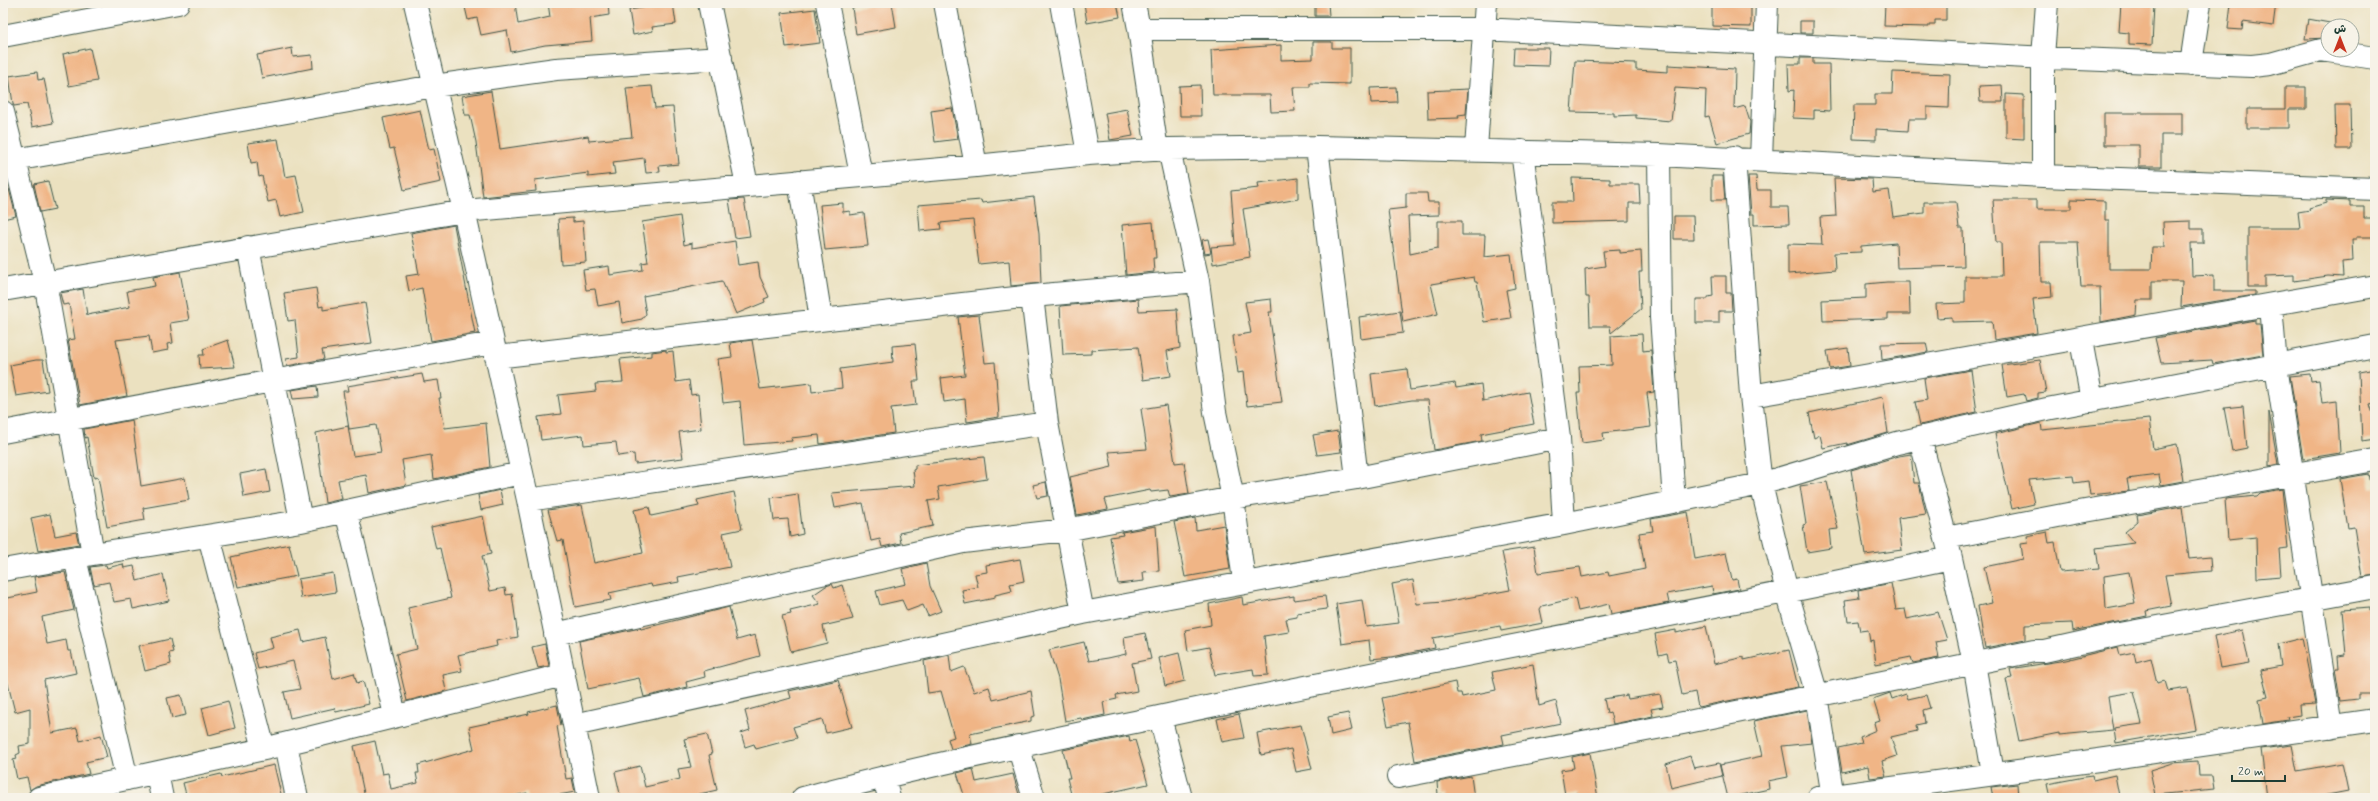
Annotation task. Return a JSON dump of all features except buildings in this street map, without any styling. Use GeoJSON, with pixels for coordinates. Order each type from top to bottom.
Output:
{"type":"FeatureCollection","features":[{"type":"Feature","properties":{"kind":"street"},"geometry":{"type":"LineString","coordinates":[[3,36],[128,8],[178,3]]}},
{"type":"Feature","properties":{"kind":"street"},"geometry":{"type":"LineString","coordinates":[[415,3],[464,211],[528,500],[574,725],[586,797]]}},
{"type":"Feature","properties":{"kind":"street"},"geometry":{"type":"LineString","coordinates":[[708,3],[747,186]]}},
{"type":"Feature","properties":{"kind":"street"},"geometry":{"type":"LineString","coordinates":[[827,3],[861,175]]}},
{"type":"Feature","properties":{"kind":"street"},"geometry":{"type":"LineString","coordinates":[[945,3],[976,166]]}},
{"type":"Feature","properties":{"kind":"street"},"geometry":{"type":"LineString","coordinates":[[1061,3],[1088,154]]}},
{"type":"Feature","properties":{"kind":"street"},"geometry":{"type":"LineString","coordinates":[[1134,3],[1163,150],[1198,281],[1215,412],[1233,498],[1244,581]]}},
{"type":"Feature","properties":{"kind":"street"},"geometry":{"type":"LineString","coordinates":[[1476,149],[1482,29],[1486,3]]}},
{"type":"Feature","properties":{"kind":"street"},"geometry":{"type":"LineString","coordinates":[[1761,159],[1766,3]]}},
{"type":"Feature","properties":{"kind":"street"},"geometry":{"type":"LineString","coordinates":[[2043,176],[2043,57],[2047,3]]}},
{"type":"Feature","properties":{"kind":"street"},"geometry":{"type":"LineString","coordinates":[[2191,64],[2200,3]]}},
{"type":"Feature","properties":{"kind":"street"},"geometry":{"type":"LineString","coordinates":[[1139,29],[1482,29],[2191,64],[2261,65],[2321,50],[2375,58]]}},
{"type":"Feature","properties":{"kind":"street"},"geometry":{"type":"LineString","coordinates":[[9,161],[434,86],[556,69],[720,58]]}},
{"type":"Feature","properties":{"kind":"street"},"geometry":{"type":"LineString","coordinates":[[3,112],[9,161],[45,282],[70,420],[84,556],[127,779]]}},
{"type":"Feature","properties":{"kind":"street"},"geometry":{"type":"LineString","coordinates":[[1317,147],[1357,478]]}},
{"type":"Feature","properties":{"kind":"street"},"geometry":{"type":"LineString","coordinates":[[3,290],[464,211],[976,166],[1088,154],[1163,150],[1317,147],[1476,149],[1734,157],[2043,176],[2375,189]]}},
{"type":"Feature","properties":{"kind":"street"},"geometry":{"type":"LineString","coordinates":[[1522,151],[1559,438],[1564,524]]}},
{"type":"Feature","properties":{"kind":"street"},"geometry":{"type":"LineString","coordinates":[[1659,155],[1661,317],[1674,501]]}},
{"type":"Feature","properties":{"kind":"street"},"geometry":{"type":"LineString","coordinates":[[1734,157],[1751,396],[1761,484],[1787,592],[1817,695],[1827,797],[2375,720]]}},
{"type":"Feature","properties":{"kind":"street"},"geometry":{"type":"LineString","coordinates":[[799,181],[821,319]]}},
{"type":"Feature","properties":{"kind":"street"},"geometry":{"type":"LineString","coordinates":[[248,247],[272,381],[301,521]]}},
{"type":"Feature","properties":{"kind":"street"},"geometry":{"type":"LineString","coordinates":[[3,432],[272,381],[494,350],[821,319],[1032,296],[1198,281]]}},
{"type":"Feature","properties":{"kind":"street"},"geometry":{"type":"LineString","coordinates":[[1751,396],[2081,340],[2375,286]]}},
{"type":"Feature","properties":{"kind":"street"},"geometry":{"type":"LineString","coordinates":[[1032,296],[1047,423],[1066,530],[1083,613]]}},
{"type":"Feature","properties":{"kind":"street"},"geometry":{"type":"LineString","coordinates":[[2271,305],[2276,366],[2292,476],[2313,598],[2331,727]]}},
{"type":"Feature","properties":{"kind":"street"},"geometry":{"type":"LineString","coordinates":[[2081,340],[2092,401]]}},
{"type":"Feature","properties":{"kind":"street"},"geometry":{"type":"LineString","coordinates":[[574,725],[1083,613],[1244,581],[1564,524],[1761,484],[1920,438],[2092,401],[2375,346]]}},
{"type":"Feature","properties":{"kind":"street"},"geometry":{"type":"LineString","coordinates":[[528,500],[1047,423]]}},
{"type":"Feature","properties":{"kind":"street"},"geometry":{"type":"LineString","coordinates":[[556,634],[955,543],[984,538],[1066,530],[1233,498],[1357,478],[1559,438]]}},
{"type":"Feature","properties":{"kind":"street"},"geometry":{"type":"LineString","coordinates":[[1920,438],[1949,548],[1974,663],[1993,773]]}},
{"type":"Feature","properties":{"kind":"street"},"geometry":{"type":"LineString","coordinates":[[803,798],[884,777],[1018,746],[1408,665],[1787,592],[2068,514],[2292,476],[2375,460]]}},
{"type":"Feature","properties":{"kind":"street"},"geometry":{"type":"LineString","coordinates":[[3,570],[301,521],[521,473]]}},
{"type":"Feature","properties":{"kind":"street"},"geometry":{"type":"LineString","coordinates":[[346,511],[395,715]]}},
{"type":"Feature","properties":{"kind":"street"},"geometry":{"type":"LineString","coordinates":[[208,536],[264,749]]}},
{"type":"Feature","properties":{"kind":"street"},"geometry":{"type":"LineString","coordinates":[[1398,778],[1974,663],[2375,587]]}},
{"type":"Feature","properties":{"kind":"street"},"geometry":{"type":"LineString","coordinates":[[39,798],[286,744],[395,715],[563,675]]}},
{"type":"Feature","properties":{"kind":"street"},"geometry":{"type":"LineString","coordinates":[[1160,717],[1181,798]]}},
{"type":"Feature","properties":{"kind":"street"},"geometry":{"type":"LineString","coordinates":[[286,744],[296,798]]}},
{"type":"Feature","properties":{"kind":"street"},"geometry":{"type":"LineString","coordinates":[[1018,746],[1034,798]]}},
{"type":"Feature","properties":{"kind":"street"},"geometry":{"type":"LineString","coordinates":[[157,773],[162,798]]}},
{"type":"Feature","properties":{"kind":"street"},"geometry":{"type":"LineString","coordinates":[[884,777],[889,798]]}}]}
